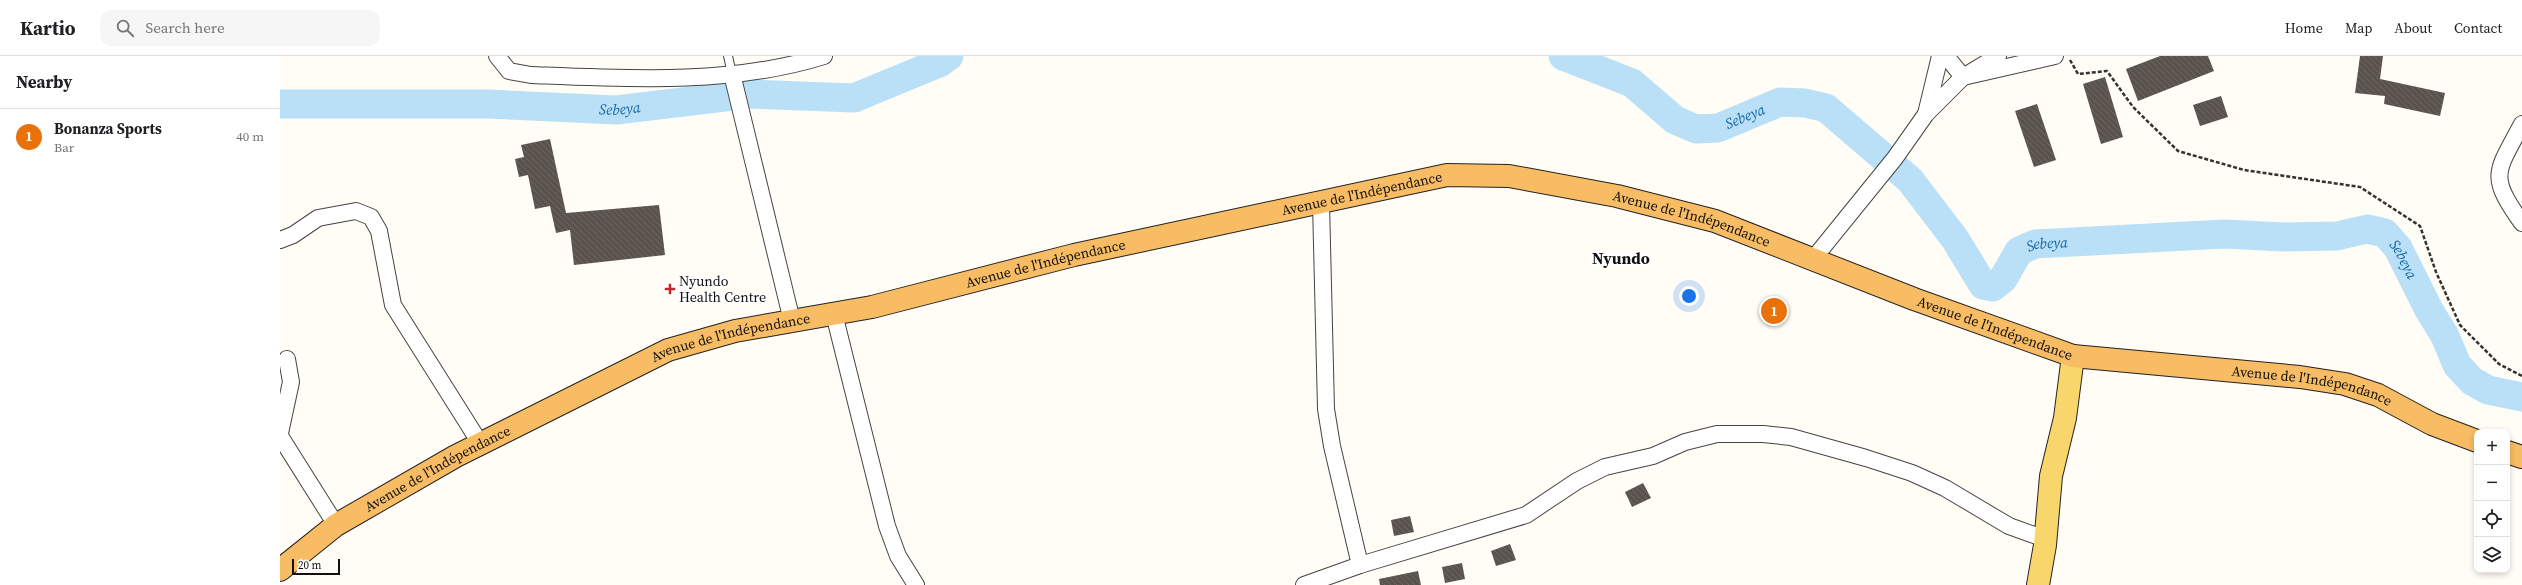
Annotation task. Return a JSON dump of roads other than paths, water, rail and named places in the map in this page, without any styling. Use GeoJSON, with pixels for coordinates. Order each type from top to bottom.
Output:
{"type":"FeatureCollection","features":[{"type":"Feature","properties":{"kind":"highway","name":"Avenue de l'Indépendance"},"geometry":{"type":"LineString","coordinates":[[280,570],[336,525],[480,444],[668,350],[735,332],[872,307],[1074,255],[1447,175],[1509,176],[1617,196],[1714,221],[1776,246],[1814,258],[1914,299],[2073,356],[2300,377],[2345,384],[2378,395],[2432,424],[2474,440]]}},
{"type":"Feature","properties":{"kind":"highway"},"geometry":{"type":"LineString","coordinates":[[2510,453],[2522,457]]}},
{"type":"Feature","properties":{"kind":"main road"},"geometry":{"type":"LineString","coordinates":[[2038,585],[2045,539],[2053,465],[2065,418],[2073,356]]}},
{"type":"Feature","properties":{"kind":"street"},"geometry":{"type":"LineString","coordinates":[[497,56],[510,71],[532,75],[667,77],[734,81],[745,74],[824,56]]}},
{"type":"Feature","properties":{"kind":"street"},"geometry":{"type":"LineString","coordinates":[[1926,114],[1940,56]]}},
{"type":"Feature","properties":{"kind":"street"},"geometry":{"type":"LineString","coordinates":[[1946,56],[1963,77]]}},
{"type":"Feature","properties":{"kind":"street"},"geometry":{"type":"LineString","coordinates":[[1814,258],[1882,175],[1926,114],[1963,77],[1998,56]]}},
{"type":"Feature","properties":{"kind":"street"},"geometry":{"type":"LineString","coordinates":[[1963,77],[2055,56]]}},
{"type":"Feature","properties":{"kind":"street"},"geometry":{"type":"LineString","coordinates":[[734,81],[792,321]]}},
{"type":"Feature","properties":{"kind":"street"},"geometry":{"type":"LineString","coordinates":[[2522,124],[2498,173],[2500,188],[2522,223]]}},
{"type":"Feature","properties":{"kind":"street"},"geometry":{"type":"LineString","coordinates":[[1321,203],[1326,409],[1332,446],[1360,565]]}},
{"type":"Feature","properties":{"kind":"street"},"geometry":{"type":"LineString","coordinates":[[280,240],[293,236],[318,218],[356,211],[370,217],[380,231],[393,305],[480,444]]}},
{"type":"Feature","properties":{"kind":"street"},"geometry":{"type":"LineString","coordinates":[[834,314],[887,526],[898,556],[916,585]]}},
{"type":"Feature","properties":{"kind":"street"},"geometry":{"type":"LineString","coordinates":[[280,433],[290,382],[287,359]]}},
{"type":"Feature","properties":{"kind":"street"},"geometry":{"type":"LineString","coordinates":[[1304,585],[1360,565],[1526,515],[1577,481],[1605,467],[1653,456],[1685,442],[1717,434],[1763,434],[1791,437],[1859,456],[1912,473],[1945,488],[2009,526],[2045,539]]}},
{"type":"Feature","properties":{"kind":"street"},"geometry":{"type":"LineString","coordinates":[[280,436],[336,525]]}},
{"type":"Feature","properties":{"kind":"lane"},"geometry":{"type":"LineString","coordinates":[[728,56],[734,81]]}},
{"type":"Feature","properties":{"kind":"waterway","name":"Sebeya"},"geometry":{"type":"LineString","coordinates":[[280,104],[488,104],[616,110],[750,94],[854,98],[941,62],[949,56]]}},
{"type":"Feature","properties":{"kind":"waterway","name":"Sebeya"},"geometry":{"type":"LineString","coordinates":[[1563,56],[1632,83],[1675,120],[1696,129],[1718,128],[1780,102],[1805,103],[1826,108],[1910,180],[1955,239],[1983,285],[1993,287],[2003,279],[2019,251],[2035,244],[2225,234],[2283,237],[2337,236],[2367,229],[2385,233],[2398,248],[2429,310],[2445,336],[2457,365],[2472,381],[2488,390],[2522,397]]}},
{"type":"Feature","properties":{"kind":"place","name":"Nyundo Health Centre"},"geometry":{"type":"Point","coordinates":[670,289]}},
{"type":"Feature","properties":{"kind":"place","name":"Bonanza Sports"},"geometry":{"type":"Point","coordinates":[1774,311]}},
{"type":"Feature","properties":{"kind":"district","name":"Nyundo"},"geometry":{"type":"Point","coordinates":[1621,258]}}]}
